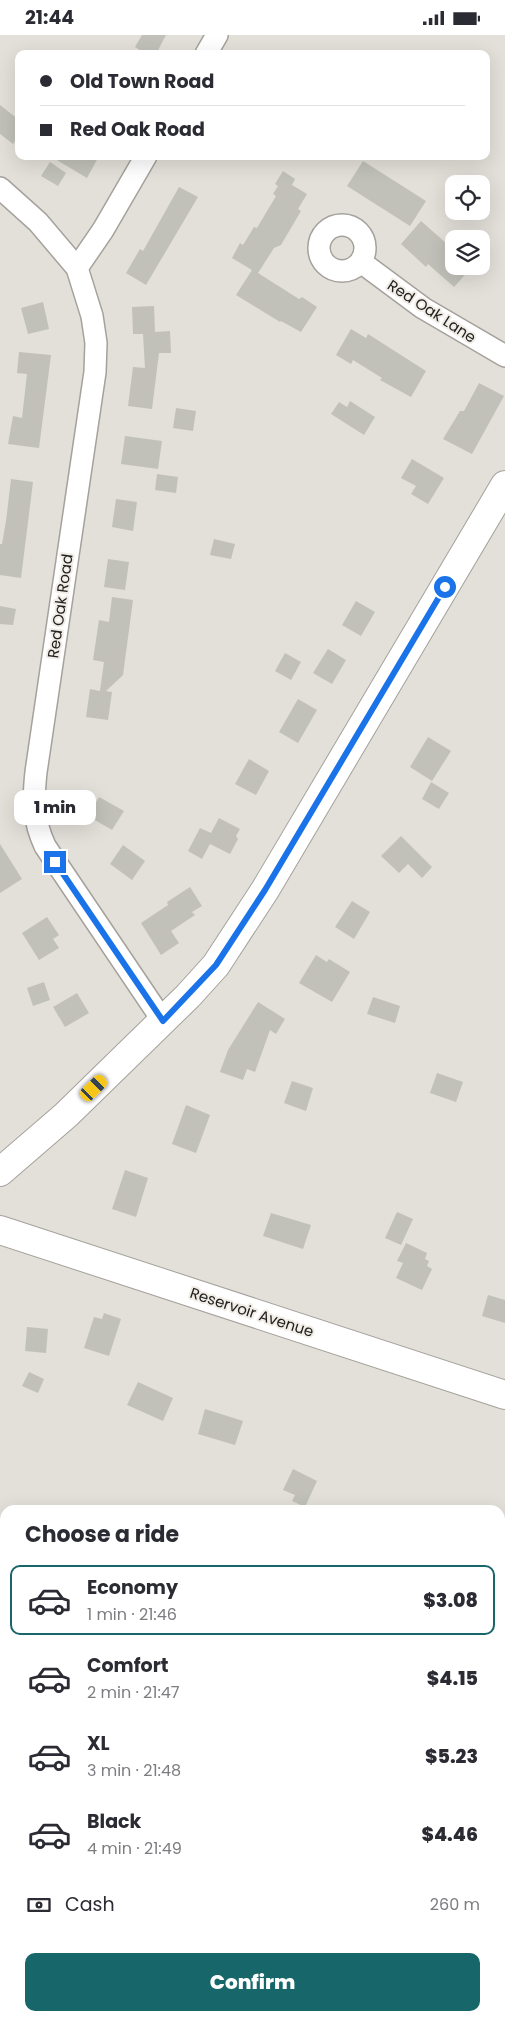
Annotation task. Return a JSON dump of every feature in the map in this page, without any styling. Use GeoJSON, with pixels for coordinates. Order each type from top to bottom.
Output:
{"type":"FeatureCollection","features":[{"type":"Feature","properties":{"kind":"main road"},"geometry":{"type":"LineString","coordinates":[[0,1172],[66,1115],[163,1021],[216,965],[265,890],[505,485]]}},
{"type":"Feature","properties":{"kind":"main road","name":"Reservoir Avenue"},"geometry":{"type":"LineString","coordinates":[[0,1229],[505,1395]]}},
{"type":"Feature","properties":{"kind":"street"},"geometry":{"type":"LineString","coordinates":[[208,50],[217,35]]}},
{"type":"Feature","properties":{"kind":"street"},"geometry":{"type":"LineString","coordinates":[[77,268],[103,230],[144,160]]}},
{"type":"Feature","properties":{"kind":"street","name":"Red Oak Road"},"geometry":{"type":"LineString","coordinates":[[0,188],[38,222],[77,268],[92,316],[96,343],[95,372],[37,762],[33,802],[37,829],[45,846],[163,1021]]}},
{"type":"Feature","properties":{"kind":"street","name":"Red Oak Lane"},"geometry":{"type":"LineString","coordinates":[[361,262],[423,308],[505,356]]}},
{"type":"Feature","properties":{"kind":"building"},"geometry":{"type":"Polygon","coordinates":[[[142,35],[166,35],[158,50],[140,50],[135,47],[142,35]]]}},
{"type":"Feature","properties":{"kind":"building"},"geometry":{"type":"Polygon","coordinates":[[[0,105],[15,117],[15,141],[13,144],[0,134],[0,105]]]}},
{"type":"Feature","properties":{"kind":"building"},"geometry":{"type":"Polygon","coordinates":[[[57,160],[97,160],[87,178],[57,160]]]}},
{"type":"Feature","properties":{"kind":"building"},"geometry":{"type":"Polygon","coordinates":[[[363,161],[426,201],[410,226],[347,186],[363,161]]]}},
{"type":"Feature","properties":{"kind":"building"},"geometry":{"type":"Polygon","coordinates":[[[50,162],[66,173],[58,186],[41,176],[50,162]]]}},
{"type":"Feature","properties":{"kind":"building"},"geometry":{"type":"Polygon","coordinates":[[[283,171],[295,179],[292,185],[307,194],[298,209],[301,211],[281,245],[274,248],[258,273],[299,299],[302,297],[317,307],[301,332],[280,322],[236,295],[252,270],[232,258],[240,243],[243,245],[254,227],[257,228],[276,196],[273,194],[278,186],[275,184],[283,171]]]}},
{"type":"Feature","properties":{"kind":"building"},"geometry":{"type":"Polygon","coordinates":[[[179,187],[198,197],[146,285],[126,273],[140,249],[143,251],[179,187]]]}},
{"type":"Feature","properties":{"kind":"building"},"geometry":{"type":"Polygon","coordinates":[[[421,221],[445,242],[445,275],[465,275],[454,287],[428,264],[426,267],[401,244],[421,221]]]}},
{"type":"Feature","properties":{"kind":"building"},"geometry":{"type":"Polygon","coordinates":[[[43,302],[49,329],[28,334],[21,308],[43,302]]]}},
{"type":"Feature","properties":{"kind":"building"},"geometry":{"type":"Polygon","coordinates":[[[154,306],[155,332],[170,331],[171,353],[159,353],[152,409],[128,406],[133,367],[145,368],[143,334],[133,334],[132,307],[154,306]]]}},
{"type":"Feature","properties":{"kind":"building"},"geometry":{"type":"Polygon","coordinates":[[[351,329],[366,338],[368,334],[426,371],[411,397],[380,380],[382,378],[353,360],[351,364],[336,355],[351,329]]]}},
{"type":"Feature","properties":{"kind":"building"},"geometry":{"type":"Polygon","coordinates":[[[19,352],[51,355],[39,448],[8,444],[13,416],[22,418],[27,374],[17,373],[19,352]]]}},
{"type":"Feature","properties":{"kind":"building"},"geometry":{"type":"Polygon","coordinates":[[[479,383],[504,396],[472,454],[443,439],[460,411],[464,411],[479,383]]]}},
{"type":"Feature","properties":{"kind":"building"},"geometry":{"type":"Polygon","coordinates":[[[350,401],[375,417],[364,435],[331,414],[339,402],[347,407],[350,401]]]}},
{"type":"Feature","properties":{"kind":"building"},"geometry":{"type":"Polygon","coordinates":[[[176,408],[196,411],[193,431],[173,428],[176,408]]]}},
{"type":"Feature","properties":{"kind":"building"},"geometry":{"type":"Polygon","coordinates":[[[125,436],[162,441],[158,469],[121,464],[125,436]]]}},
{"type":"Feature","properties":{"kind":"building"},"geometry":{"type":"Polygon","coordinates":[[[412,459],[444,478],[428,504],[411,494],[416,486],[401,478],[412,459]]]}},
{"type":"Feature","properties":{"kind":"building"},"geometry":{"type":"Polygon","coordinates":[[[157,474],[178,477],[176,493],[155,490],[157,474]]]}},
{"type":"Feature","properties":{"kind":"building"},"geometry":{"type":"Polygon","coordinates":[[[11,479],[33,482],[21,578],[0,575],[0,544],[2,544],[6,521],[11,479]]]}},
{"type":"Feature","properties":{"kind":"building"},"geometry":{"type":"Polygon","coordinates":[[[116,499],[137,502],[133,531],[112,527],[116,499]]]}},
{"type":"Feature","properties":{"kind":"building"},"geometry":{"type":"Polygon","coordinates":[[[214,539],[235,544],[231,559],[210,555],[214,539]]]}},
{"type":"Feature","properties":{"kind":"building"},"geometry":{"type":"Polygon","coordinates":[[[108,559],[129,562],[125,590],[104,587],[108,559]]]}},
{"type":"Feature","properties":{"kind":"building"},"geometry":{"type":"Polygon","coordinates":[[[112,597],[133,600],[123,675],[106,691],[112,692],[108,720],[86,717],[90,689],[100,691],[104,662],[93,660],[99,620],[109,622],[112,597]]]}},
{"type":"Feature","properties":{"kind":"building"},"geometry":{"type":"Polygon","coordinates":[[[356,601],[375,612],[361,636],[342,625],[356,601]]]}},
{"type":"Feature","properties":{"kind":"building"},"geometry":{"type":"Polygon","coordinates":[[[0,606],[16,609],[13,625],[0,624],[0,606]]]}},
{"type":"Feature","properties":{"kind":"building"},"geometry":{"type":"Polygon","coordinates":[[[328,649],[346,660],[332,684],[313,673],[328,649]]]}},
{"type":"Feature","properties":{"kind":"building"},"geometry":{"type":"Polygon","coordinates":[[[285,653],[301,662],[291,680],[275,671],[285,653]]]}},
{"type":"Feature","properties":{"kind":"building"},"geometry":{"type":"Polygon","coordinates":[[[298,699],[317,710],[298,743],[279,732],[298,699]]]}},
{"type":"Feature","properties":{"kind":"building"},"geometry":{"type":"Polygon","coordinates":[[[428,737],[451,751],[432,781],[410,767],[428,737]]]}},
{"type":"Feature","properties":{"kind":"building"},"geometry":{"type":"Polygon","coordinates":[[[249,759],[269,771],[256,795],[235,784],[249,759]]]}},
{"type":"Feature","properties":{"kind":"building"},"geometry":{"type":"Polygon","coordinates":[[[431,782],[449,793],[439,809],[422,799],[431,782]]]}},
{"type":"Feature","properties":{"kind":"building"},"geometry":{"type":"Polygon","coordinates":[[[99,797],[124,811],[112,830],[88,816],[99,797]]]}},
{"type":"Feature","properties":{"kind":"building"},"geometry":{"type":"Polygon","coordinates":[[[219,818],[240,829],[236,836],[238,839],[230,854],[210,844],[202,859],[188,851],[200,828],[211,833],[219,818]]]}},
{"type":"Feature","properties":{"kind":"building"},"geometry":{"type":"Polygon","coordinates":[[[401,836],[432,867],[422,878],[408,864],[399,873],[381,856],[401,836]]]}},
{"type":"Feature","properties":{"kind":"building"},"geometry":{"type":"Polygon","coordinates":[[[0,844],[22,879],[0,893],[0,844]]]}},
{"type":"Feature","properties":{"kind":"building"},"geometry":{"type":"Polygon","coordinates":[[[123,845],[145,861],[132,880],[110,864],[123,845]]]}},
{"type":"Feature","properties":{"kind":"building"},"geometry":{"type":"Polygon","coordinates":[[[190,887],[202,906],[192,912],[195,915],[171,931],[179,943],[161,955],[141,923],[168,905],[167,902],[190,887]]]}},
{"type":"Feature","properties":{"kind":"building"},"geometry":{"type":"Polygon","coordinates":[[[352,901],[370,912],[354,939],[335,927],[352,901]]]}},
{"type":"Feature","properties":{"kind":"building"},"geometry":{"type":"Polygon","coordinates":[[[47,917],[59,935],[53,939],[59,948],[39,960],[22,933],[47,917]]]}},
{"type":"Feature","properties":{"kind":"building"},"geometry":{"type":"Polygon","coordinates":[[[316,955],[327,962],[329,959],[350,972],[332,1002],[299,983],[316,955]]]}},
{"type":"Feature","properties":{"kind":"building"},"geometry":{"type":"Polygon","coordinates":[[[44,982],[50,1000],[33,1006],[27,988],[44,982]]]}},
{"type":"Feature","properties":{"kind":"building"},"geometry":{"type":"Polygon","coordinates":[[[77,993],[89,1013],[65,1027],[53,1007],[77,993]]]}},
{"type":"Feature","properties":{"kind":"building"},"geometry":{"type":"Polygon","coordinates":[[[373,997],[400,1006],[395,1023],[367,1014],[373,997]]]}},
{"type":"Feature","properties":{"kind":"building"},"geometry":{"type":"Polygon","coordinates":[[[258,1002],[285,1019],[276,1034],[270,1030],[255,1072],[247,1069],[243,1080],[220,1072],[228,1050],[258,1002]]]}},
{"type":"Feature","properties":{"kind":"building"},"geometry":{"type":"Polygon","coordinates":[[[437,1073],[463,1082],[456,1102],[430,1093],[437,1073]]]}},
{"type":"Feature","properties":{"kind":"building"},"geometry":{"type":"Polygon","coordinates":[[[292,1081],[313,1088],[306,1111],[284,1103],[292,1081]]]}},
{"type":"Feature","properties":{"kind":"building"},"geometry":{"type":"Polygon","coordinates":[[[186,1105],[210,1115],[196,1153],[172,1144],[186,1105]]]}},
{"type":"Feature","properties":{"kind":"building"},"geometry":{"type":"Polygon","coordinates":[[[125,1170],[148,1178],[136,1217],[112,1209],[125,1170]]]}},
{"type":"Feature","properties":{"kind":"building"},"geometry":{"type":"Polygon","coordinates":[[[397,1212],[413,1219],[401,1245],[385,1238],[397,1212]]]}},
{"type":"Feature","properties":{"kind":"building"},"geometry":{"type":"Polygon","coordinates":[[[271,1213],[311,1225],[303,1249],[263,1236],[271,1213]]]}},
{"type":"Feature","properties":{"kind":"building"},"geometry":{"type":"Polygon","coordinates":[[[406,1243],[427,1253],[425,1259],[429,1261],[427,1266],[432,1269],[422,1290],[396,1278],[403,1263],[397,1261],[406,1243]]]}},
{"type":"Feature","properties":{"kind":"building"},"geometry":{"type":"Polygon","coordinates":[[[488,1295],[505,1300],[505,1323],[482,1316],[488,1295]]]}},
{"type":"Feature","properties":{"kind":"building"},"geometry":{"type":"Polygon","coordinates":[[[104,1313],[121,1319],[109,1356],[84,1348],[94,1317],[102,1319],[104,1313]]]}},
{"type":"Feature","properties":{"kind":"building"},"geometry":{"type":"Polygon","coordinates":[[[27,1327],[48,1329],[46,1353],[25,1351],[27,1327]]]}},
{"type":"Feature","properties":{"kind":"building"},"geometry":{"type":"Polygon","coordinates":[[[29,1372],[44,1379],[38,1393],[22,1386],[29,1372]]]}},
{"type":"Feature","properties":{"kind":"building"},"geometry":{"type":"Polygon","coordinates":[[[138,1382],[173,1398],[163,1421],[127,1405],[138,1382]]]}},
{"type":"Feature","properties":{"kind":"building"},"geometry":{"type":"Polygon","coordinates":[[[205,1409],[243,1421],[235,1445],[198,1434],[205,1409]]]}},
{"type":"Feature","properties":{"kind":"building"},"geometry":{"type":"Polygon","coordinates":[[[293,1469],[317,1481],[306,1505],[292,1501],[295,1495],[283,1490],[293,1469]]]}},
{"type":"Feature","properties":{"kind":"route"},"geometry":{"type":"LineString","coordinates":[[55,862],[163,1021],[216,965],[265,890],[445,587]]}}]}
